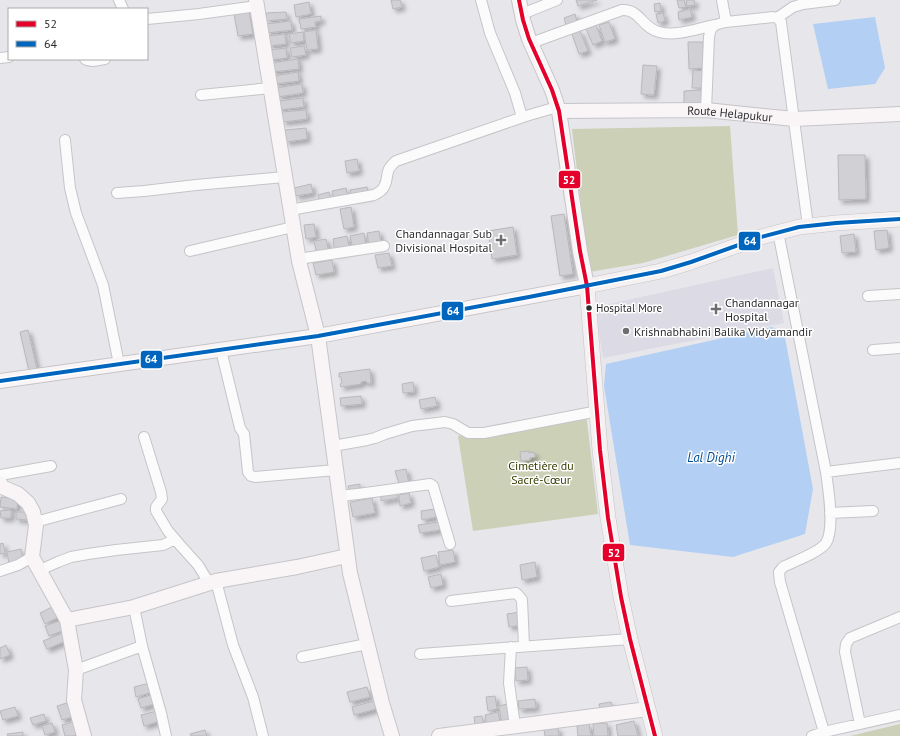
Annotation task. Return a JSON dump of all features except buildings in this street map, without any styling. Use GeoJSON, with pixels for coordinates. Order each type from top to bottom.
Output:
{"type":"FeatureCollection","features":[{"type":"Feature","properties":{"kind":"main road"},"geometry":{"type":"LineString","coordinates":[[655,736],[630,639],[608,518],[600,450],[587,286],[691,262],[761,237],[798,227],[900,219]]}},
{"type":"Feature","properties":{"kind":"street"},"geometry":{"type":"LineString","coordinates":[[481,0],[490,33],[522,117]]}},
{"type":"Feature","properties":{"kind":"street"},"geometry":{"type":"LineString","coordinates":[[0,381],[318,336],[587,286],[580,251],[558,109],[552,90],[531,43],[519,0]]}},
{"type":"Feature","properties":{"kind":"street"},"geometry":{"type":"LineString","coordinates":[[522,14],[557,0]]}},
{"type":"Feature","properties":{"kind":"street"},"geometry":{"type":"LineString","coordinates":[[722,0],[726,22]]}},
{"type":"Feature","properties":{"kind":"street"},"geometry":{"type":"LineString","coordinates":[[777,18],[793,7],[835,0]]}},
{"type":"Feature","properties":{"kind":"street"},"geometry":{"type":"LineString","coordinates":[[148,19],[199,14],[256,3],[298,259],[318,336],[350,573],[382,703],[392,736]]}},
{"type":"Feature","properties":{"kind":"street"},"geometry":{"type":"LineString","coordinates":[[531,43],[622,10],[635,12],[649,28],[668,34],[726,22],[773,17],[777,18],[781,22],[808,226]]}},
{"type":"Feature","properties":{"kind":"street"},"geometry":{"type":"LineString","coordinates":[[706,110],[709,37],[710,30],[715,25]]}},
{"type":"Feature","properties":{"kind":"street"},"geometry":{"type":"LineString","coordinates":[[86,60],[99,60]]}},
{"type":"Feature","properties":{"kind":"street"},"geometry":{"type":"LineString","coordinates":[[201,95],[270,88]]}},
{"type":"Feature","properties":{"kind":"street"},"geometry":{"type":"LineString","coordinates":[[290,210],[374,195],[382,191],[385,186],[388,170],[396,161],[522,117],[558,109]]}},
{"type":"Feature","properties":{"kind":"street","name":"Route Helapukur"},"geometry":{"type":"LineString","coordinates":[[558,109],[706,110],[794,119],[900,114]]}},
{"type":"Feature","properties":{"kind":"street"},"geometry":{"type":"LineString","coordinates":[[65,140],[72,195],[76,213],[103,285],[119,364]]}},
{"type":"Feature","properties":{"kind":"street"},"geometry":{"type":"LineString","coordinates":[[117,193],[285,177]]}},
{"type":"Feature","properties":{"kind":"street"},"geometry":{"type":"LineString","coordinates":[[190,251],[260,234],[293,228]]}},
{"type":"Feature","properties":{"kind":"street"},"geometry":{"type":"LineString","coordinates":[[778,232],[826,472],[831,507],[830,533],[826,543],[818,550],[783,567],[779,572],[780,582],[824,732]]}},
{"type":"Feature","properties":{"kind":"street"},"geometry":{"type":"LineString","coordinates":[[298,259],[384,246]]}},
{"type":"Feature","properties":{"kind":"street"},"geometry":{"type":"LineString","coordinates":[[868,296],[900,294]]}},
{"type":"Feature","properties":{"kind":"street"},"geometry":{"type":"LineString","coordinates":[[873,350],[900,348]]}},
{"type":"Feature","properties":{"kind":"street"},"geometry":{"type":"LineString","coordinates":[[220,350],[240,428],[244,434],[248,472],[251,476],[255,477],[336,470]]}},
{"type":"Feature","properties":{"kind":"street"},"geometry":{"type":"LineString","coordinates":[[333,446],[367,440],[389,432],[418,425],[445,422],[452,424],[468,433],[484,432],[598,411]]}},
{"type":"Feature","properties":{"kind":"street"},"geometry":{"type":"LineString","coordinates":[[144,437],[161,492],[162,499],[156,507],[156,511],[168,531],[212,582],[233,645],[253,697],[263,736]]}},
{"type":"Feature","properties":{"kind":"street"},"geometry":{"type":"LineString","coordinates":[[826,472],[900,463]]}},
{"type":"Feature","properties":{"kind":"street"},"geometry":{"type":"LineString","coordinates":[[0,475],[51,466]]}},
{"type":"Feature","properties":{"kind":"street"},"geometry":{"type":"LineString","coordinates":[[0,483],[2,487],[18,494],[28,503],[33,512],[36,525],[32,557],[67,620],[76,670],[74,700],[84,736]]}},
{"type":"Feature","properties":{"kind":"street"},"geometry":{"type":"LineString","coordinates":[[339,496],[430,484],[433,486],[450,544]]}},
{"type":"Feature","properties":{"kind":"street"},"geometry":{"type":"LineString","coordinates":[[35,522],[121,499]]}},
{"type":"Feature","properties":{"kind":"street"},"geometry":{"type":"LineString","coordinates":[[830,513],[873,511]]}},
{"type":"Feature","properties":{"kind":"street"},"geometry":{"type":"LineString","coordinates":[[40,570],[71,557],[163,545],[175,539]]}},
{"type":"Feature","properties":{"kind":"street"},"geometry":{"type":"LineString","coordinates":[[67,620],[134,607],[212,582],[297,567],[347,556]]}},
{"type":"Feature","properties":{"kind":"street"},"geometry":{"type":"LineString","coordinates":[[0,571],[18,565],[32,557]]}},
{"type":"Feature","properties":{"kind":"street"},"geometry":{"type":"LineString","coordinates":[[451,601],[516,593],[522,600],[524,646]]}},
{"type":"Feature","properties":{"kind":"street"},"geometry":{"type":"LineString","coordinates":[[134,607],[142,646],[166,736]]}},
{"type":"Feature","properties":{"kind":"street"},"geometry":{"type":"LineString","coordinates":[[860,724],[845,652],[846,644],[850,638],[900,617]]}},
{"type":"Feature","properties":{"kind":"street"},"geometry":{"type":"LineString","coordinates":[[420,654],[630,639]]}},
{"type":"Feature","properties":{"kind":"street"},"geometry":{"type":"LineString","coordinates":[[302,657],[367,644]]}},
{"type":"Feature","properties":{"kind":"street"},"geometry":{"type":"LineString","coordinates":[[76,670],[142,646]]}},
{"type":"Feature","properties":{"kind":"street"},"geometry":{"type":"LineString","coordinates":[[511,647],[509,684],[515,726]]}},
{"type":"Feature","properties":{"kind":"street"},"geometry":{"type":"LineString","coordinates":[[439,736],[648,709]]}},
{"type":"Feature","properties":{"kind":"street"},"geometry":{"type":"LineString","coordinates":[[812,736],[900,715]]}},
{"type":"Feature","properties":{"kind":"shaded area","name":"Chandannagar Hospital"},"geometry":{"type":"Polygon","coordinates":[[[773,268],[784,323],[603,358],[596,315],[600,306],[773,268]]]}},
{"type":"Feature","properties":{"kind":"green space"},"geometry":{"type":"Polygon","coordinates":[[[730,126],[738,235],[643,263],[589,272],[572,129],[730,126]]]}},
{"type":"Feature","properties":{"kind":"green space","name":"Cimetière du Sacré-Cœur"},"geometry":{"type":"Polygon","coordinates":[[[586,413],[598,514],[473,531],[458,436],[586,413]]]}},
{"type":"Feature","properties":{"kind":"green space"},"geometry":{"type":"Polygon","coordinates":[[[900,724],[900,736],[850,736],[900,724]]]}},
{"type":"Feature","properties":{"kind":"water"},"geometry":{"type":"Polygon","coordinates":[[[875,17],[885,68],[875,84],[828,89],[813,24],[875,17]]]}},
{"type":"Feature","properties":{"kind":"water","name":"Lal Dighi"},"geometry":{"type":"Polygon","coordinates":[[[772,327],[784,332],[813,489],[805,534],[733,557],[630,545],[604,386],[606,364],[772,327]]]}},
{"type":"Feature","properties":{"kind":"transit line","name":"52"},"geometry":{"type":"LineString","coordinates":[[519,0],[529,39],[552,90],[559,111],[580,251],[587,286],[600,450],[608,518],[621,597],[630,639],[655,736]]}},
{"type":"Feature","properties":{"kind":"transit line","name":"64"},"geometry":{"type":"LineString","coordinates":[[0,381],[318,336],[661,271],[761,237],[799,227],[900,219]]}},
{"type":"Feature","properties":{"kind":"place","name":"Chandannagar Sub Divisional Hospital"},"geometry":{"type":"Point","coordinates":[501,240]}},
{"type":"Feature","properties":{"kind":"place","name":"Hospital More"},"geometry":{"type":"Point","coordinates":[589,308]}},
{"type":"Feature","properties":{"kind":"place","name":"Chandannagar Hospital"},"geometry":{"type":"Point","coordinates":[716,309]}},
{"type":"Feature","properties":{"kind":"place","name":"Krishnabhabini Balika Vidyamandir"},"geometry":{"type":"Point","coordinates":[626,331]}}]}
